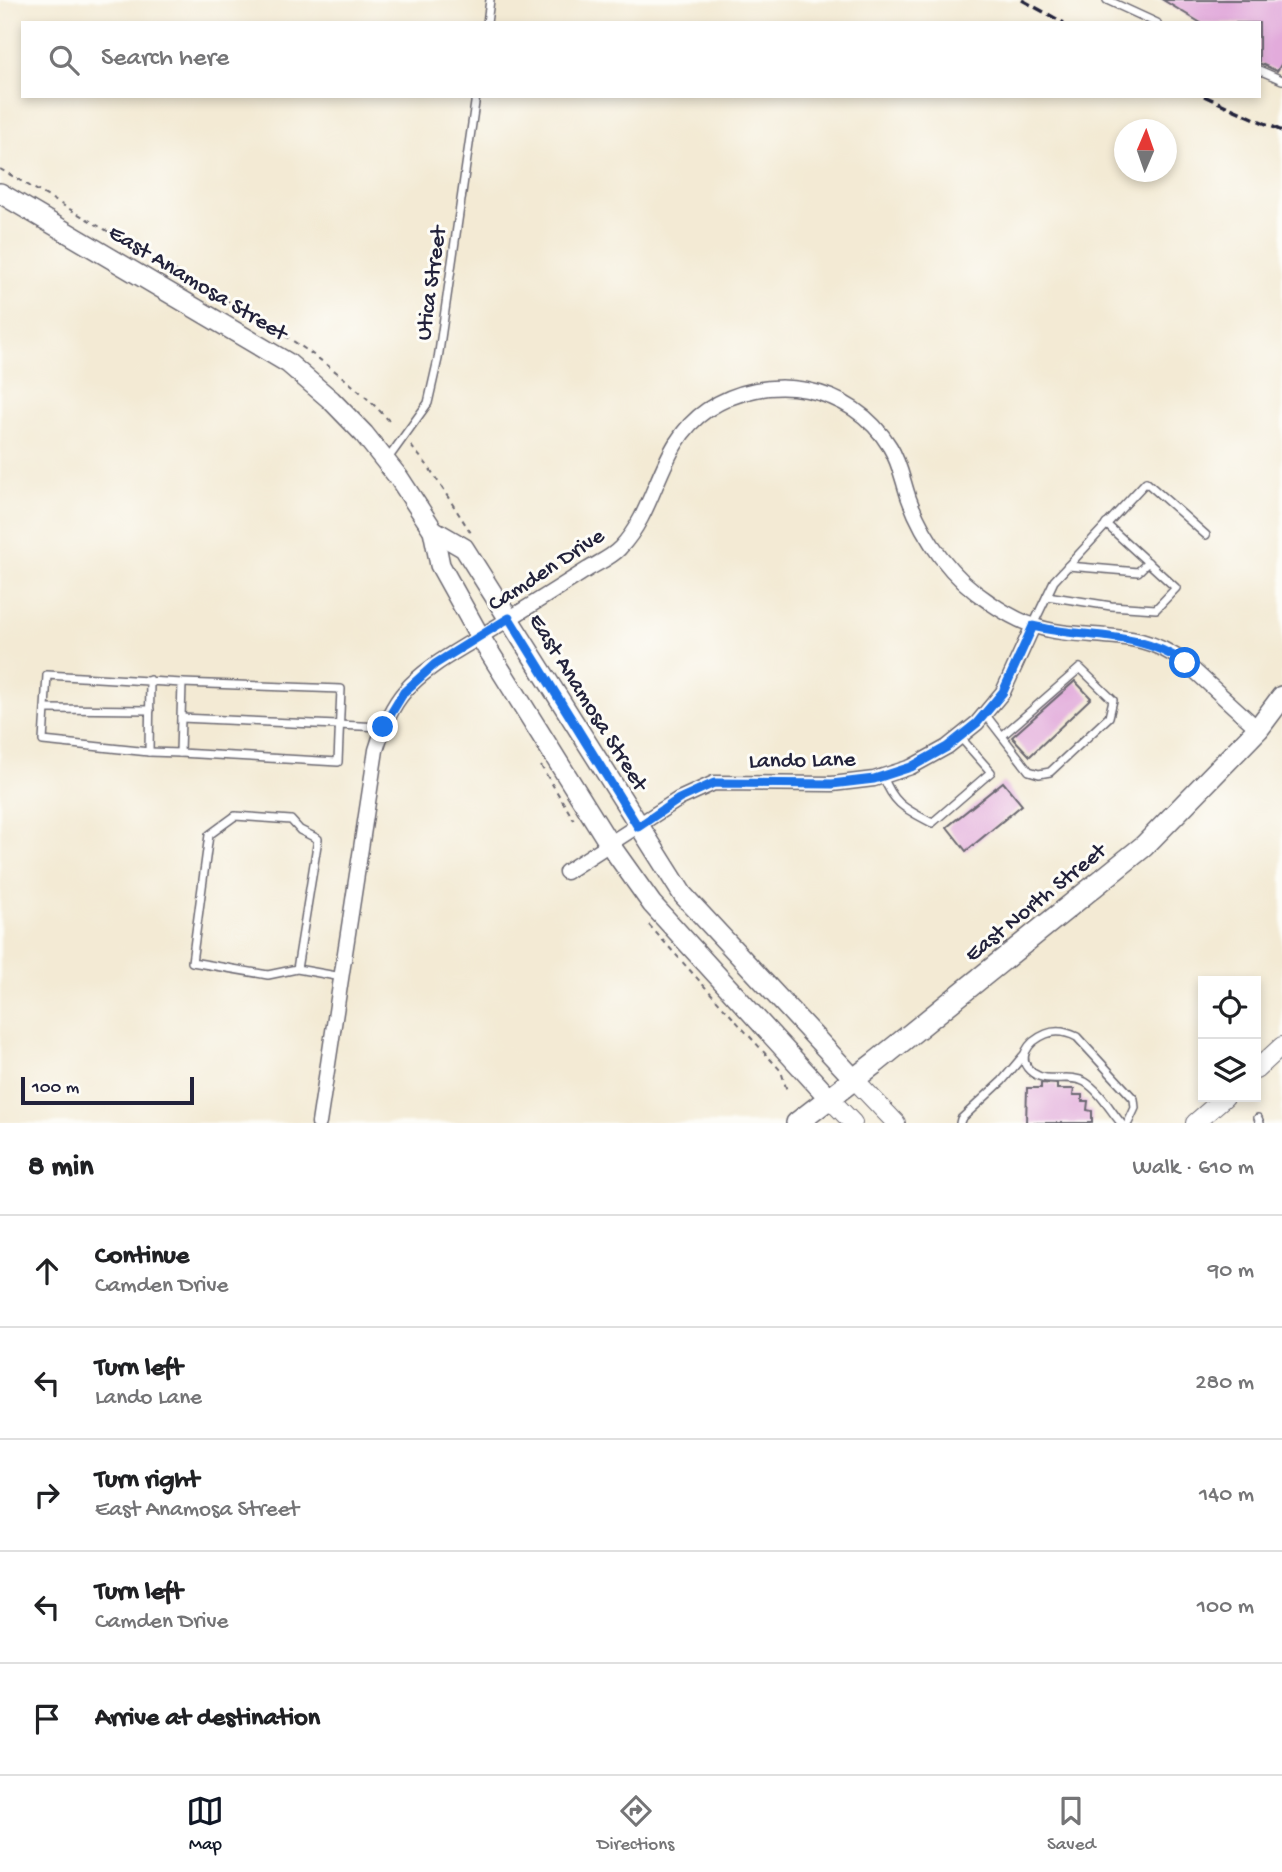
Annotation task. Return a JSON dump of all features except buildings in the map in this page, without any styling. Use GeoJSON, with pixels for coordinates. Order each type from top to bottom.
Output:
{"type":"FeatureCollection","features":[{"type":"Feature","properties":{"kind":"main road","name":"East Anamosa Street"},"geometry":{"type":"LineString","coordinates":[[0,193],[288,363],[331,400],[386,461],[433,530],[440,565],[481,636],[610,845],[652,904],[829,1098]]}},
{"type":"Feature","properties":{"kind":"main road","name":"East Anamosa Street"},"geometry":{"type":"LineString","coordinates":[[433,530],[464,548],[683,895],[854,1079]]}},
{"type":"Feature","properties":{"kind":"main road","name":"East North Street"},"geometry":{"type":"LineString","coordinates":[[797,1123],[1144,846],[1258,729],[1282,697]]}},
{"type":"Feature","properties":{"kind":"street","name":"Camden Drive"},"geometry":{"type":"LineString","coordinates":[[319,1123],[376,750],[383,727],[404,692],[435,664],[619,550],[646,512],[671,449],[695,419],[738,394],[774,387],[803,388],[826,395],[858,413],[890,447],[927,538],[969,587],[987,601],[1033,626],[1072,634],[1141,641],[1157,647],[1185,663],[1258,729]]}},
{"type":"Feature","properties":{"kind":"street","name":"Lando Lane"},"geometry":{"type":"LineString","coordinates":[[566,872],[679,799],[714,783],[832,784],[884,776],[911,767],[947,747],[985,714],[1003,692],[1033,626]]}},
{"type":"Feature","properties":{"kind":"street"},"geometry":{"type":"LineString","coordinates":[[1261,1065],[1282,1046]]}},
{"type":"Feature","properties":{"kind":"street","name":"East Anamosa Street"},"geometry":{"type":"LineString","coordinates":[[854,1079],[896,1123]]}},
{"type":"Feature","properties":{"kind":"street","name":"East Anamosa Street"},"geometry":{"type":"LineString","coordinates":[[829,1098],[853,1123]]}},
{"type":"Feature","properties":{"kind":"street"},"geometry":{"type":"LineString","coordinates":[[1195,1123],[1219,1102]]}},
{"type":"Feature","properties":{"kind":"lane"},"geometry":{"type":"LineString","coordinates":[[486,21],[490,0]]}},
{"type":"Feature","properties":{"kind":"lane"},"geometry":{"type":"LineString","coordinates":[[1107,0],[1153,21]]}},
{"type":"Feature","properties":{"kind":"lane"},"geometry":{"type":"LineString","coordinates":[[1261,71],[1282,80]]}},
{"type":"Feature","properties":{"kind":"lane","name":"Utica Street"},"geometry":{"type":"LineString","coordinates":[[386,461],[428,403],[438,359],[476,98]]}},
{"type":"Feature","properties":{"kind":"lane"},"geometry":{"type":"LineString","coordinates":[[1033,626],[1054,581],[1146,482],[1206,535]]}},
{"type":"Feature","properties":{"kind":"lane"},"geometry":{"type":"LineString","coordinates":[[1047,596],[1111,606],[1156,609],[1176,588],[1106,524]]}},
{"type":"Feature","properties":{"kind":"lane"},"geometry":{"type":"LineString","coordinates":[[1068,566],[1138,572],[1148,562]]}},
{"type":"Feature","properties":{"kind":"lane"},"geometry":{"type":"LineString","coordinates":[[985,714],[1029,771],[1039,774],[1050,772],[1110,717],[1113,700],[1080,667],[1002,736]]}},
{"type":"Feature","properties":{"kind":"lane"},"geometry":{"type":"LineString","coordinates":[[47,675],[182,682],[341,690],[338,762],[149,752],[43,741],[47,675]]}},
{"type":"Feature","properties":{"kind":"lane"},"geometry":{"type":"LineString","coordinates":[[149,752],[150,680]]}},
{"type":"Feature","properties":{"kind":"lane"},"geometry":{"type":"LineString","coordinates":[[180,753],[182,682]]}},
{"type":"Feature","properties":{"kind":"lane"},"geometry":{"type":"LineString","coordinates":[[45,709],[150,710]]}},
{"type":"Feature","properties":{"kind":"lane"},"geometry":{"type":"LineString","coordinates":[[181,718],[383,727]]}},
{"type":"Feature","properties":{"kind":"lane"},"geometry":{"type":"LineString","coordinates":[[884,776],[890,793],[898,804],[932,823],[992,772],[960,737]]}},
{"type":"Feature","properties":{"kind":"lane"},"geometry":{"type":"LineString","coordinates":[[298,969],[318,839],[300,830],[291,820],[235,816],[209,835],[192,962],[268,975],[298,969],[342,978]]}},
{"type":"Feature","properties":{"kind":"lane"},"geometry":{"type":"LineString","coordinates":[[960,1123],[968,1112],[1002,1081],[1036,1039],[1050,1032],[1066,1032],[1077,1037],[1134,1099],[1135,1108],[1128,1123]]}},
{"type":"Feature","properties":{"kind":"lane"},"geometry":{"type":"LineString","coordinates":[[1023,1056],[1024,1063],[1039,1077],[1073,1078],[1085,1082],[1121,1123]]}},
{"type":"Feature","properties":{"kind":"path"},"geometry":{"type":"LineString","coordinates":[[0,169],[282,332],[331,368],[374,404],[392,424]]}},
{"type":"Feature","properties":{"kind":"path"},"geometry":{"type":"LineString","coordinates":[[410,445],[428,466],[471,532]]}},
{"type":"Feature","properties":{"kind":"path"},"geometry":{"type":"LineString","coordinates":[[647,923],[781,1071],[787,1091]]}},
{"type":"Feature","properties":{"kind":"railway"},"geometry":{"type":"LineString","coordinates":[[1022,0],[1060,21]]}},
{"type":"Feature","properties":{"kind":"railway"},"geometry":{"type":"LineString","coordinates":[[1208,98],[1282,131]]}},
{"type":"Feature","properties":{"kind":"route"},"geometry":{"type":"LineString","coordinates":[[383,727],[404,692],[435,664],[509,618],[638,827],[679,799],[714,783],[758,781],[832,784],[874,779],[911,767],[947,747],[977,723],[1003,692],[1033,626],[1072,634],[1141,641],[1173,654],[1185,663]]}}]}
